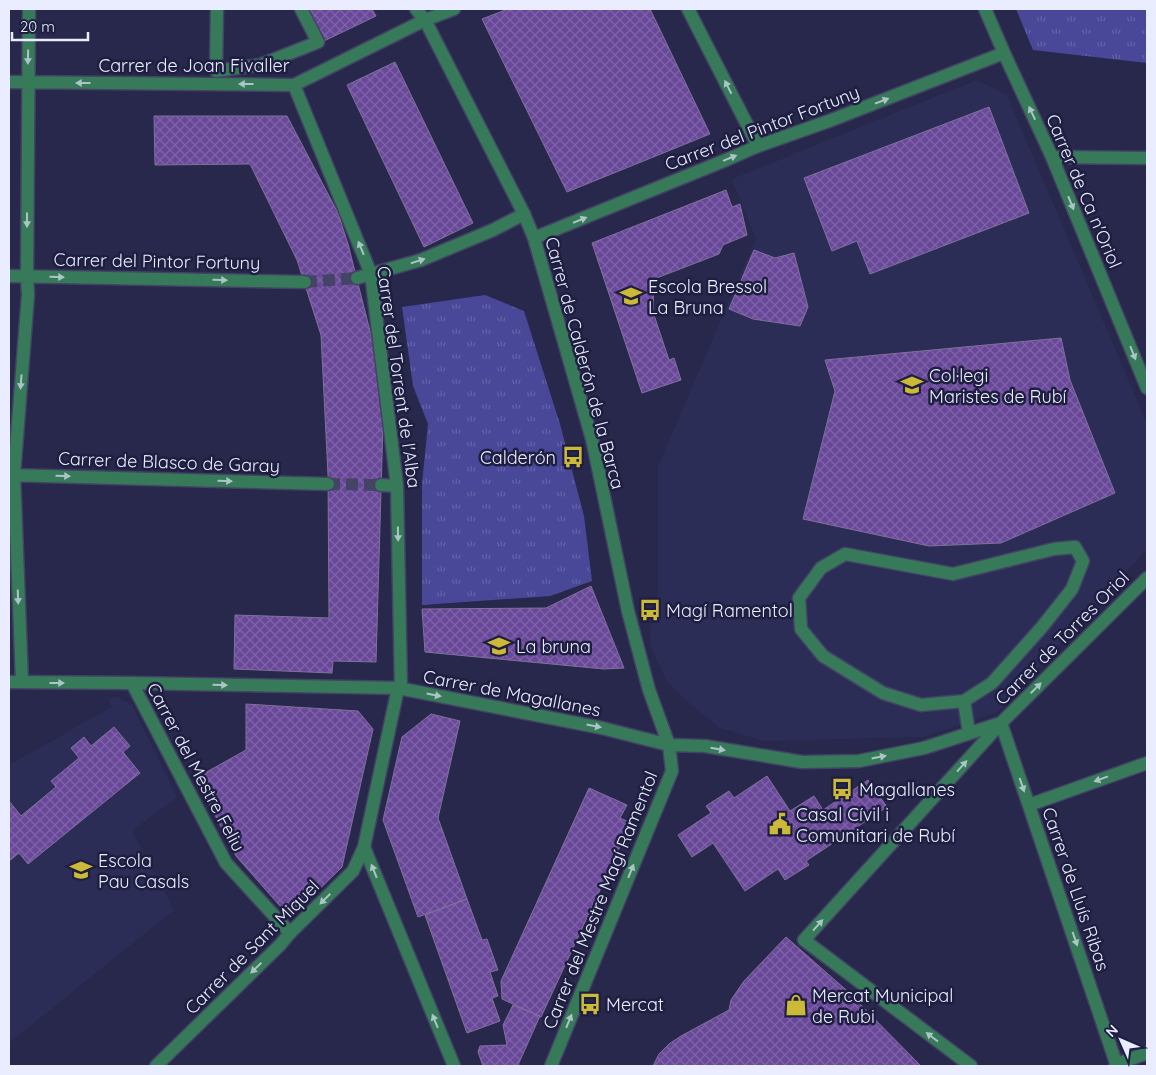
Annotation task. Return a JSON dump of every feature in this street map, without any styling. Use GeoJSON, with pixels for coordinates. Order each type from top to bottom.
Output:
{"type":"FeatureCollection","features":[{"type":"Feature","properties":{"kind":"street"},"geometry":{"type":"LineString","coordinates":[[15,682],[11,475],[28,296],[29,9]]}},
{"type":"Feature","properties":{"kind":"street"},"geometry":{"type":"LineString","coordinates":[[216,9],[216,72],[260,66],[318,42],[302,9]]}},
{"type":"Feature","properties":{"kind":"street","name":"Carrer de Calderón de la Barca"},"geometry":{"type":"LineString","coordinates":[[416,9],[425,20],[524,214],[534,238],[592,439],[629,616],[649,690],[669,745]]}},
{"type":"Feature","properties":{"kind":"street","name":"Carrer de Joan Fivaller"},"geometry":{"type":"LineString","coordinates":[[9,82],[294,85],[425,20],[454,9]]}},
{"type":"Feature","properties":{"kind":"street"},"geometry":{"type":"LineString","coordinates":[[688,9],[758,146]]}},
{"type":"Feature","properties":{"kind":"street","name":"Carrer de Ca n'Oriol"},"geometry":{"type":"LineString","coordinates":[[985,9],[1052,158],[1147,388]]}},
{"type":"Feature","properties":{"kind":"street","name":"Carrer del Pintor Fortuny"},"geometry":{"type":"LineString","coordinates":[[534,238],[758,146],[829,122],[1004,53]]}},
{"type":"Feature","properties":{"kind":"street","name":"Carrer del Torrent de l'Alba"},"geometry":{"type":"LineString","coordinates":[[294,85],[371,274],[397,486],[399,688],[364,847]]}},
{"type":"Feature","properties":{"kind":"street"},"geometry":{"type":"LineString","coordinates":[[1052,158],[1147,158]]}},
{"type":"Feature","properties":{"kind":"street"},"geometry":{"type":"LineString","coordinates":[[357,278],[421,260],[492,230],[524,214]]}},
{"type":"Feature","properties":{"kind":"street","name":"Carrer del Pintor Fortuny"},"geometry":{"type":"LineString","coordinates":[[9,276],[305,282]]}},
{"type":"Feature","properties":{"kind":"street","name":"Carrer de Blasco de Garay"},"geometry":{"type":"LineString","coordinates":[[11,475],[328,484]]}},
{"type":"Feature","properties":{"kind":"street"},"geometry":{"type":"LineString","coordinates":[[381,485],[397,486]]}},
{"type":"Feature","properties":{"kind":"street"},"geometry":{"type":"LineString","coordinates":[[1075,547],[1083,560],[1072,589],[1042,627],[992,683],[964,701],[921,704],[883,692],[823,656],[801,629],[799,598],[821,568],[845,554],[953,574],[1054,549],[1075,547]]}},
{"type":"Feature","properties":{"kind":"street","name":"Carrer de Torres Oriol"},"geometry":{"type":"LineString","coordinates":[[970,1066],[804,940],[1001,723],[1147,578]]}},
{"type":"Feature","properties":{"kind":"street","name":"Carrer de Magallanes"},"geometry":{"type":"LineString","coordinates":[[15,682],[399,688],[602,728],[669,745],[706,746],[802,762],[859,761],[924,748],[1001,723]]}},
{"type":"Feature","properties":{"kind":"street","name":"Carrer del Mestre Feliu"},"geometry":{"type":"LineString","coordinates":[[132,683],[226,863],[290,933]]}},
{"type":"Feature","properties":{"kind":"street"},"geometry":{"type":"LineString","coordinates":[[964,701],[969,733]]}},
{"type":"Feature","properties":{"kind":"street","name":"Carrer de Lluís Ribas"},"geometry":{"type":"LineString","coordinates":[[1001,723],[1116,1066]]}},
{"type":"Feature","properties":{"kind":"street","name":"Carrer del Mestre Magí Ramentol"},"geometry":{"type":"LineString","coordinates":[[551,1066],[672,771],[669,745]]}},
{"type":"Feature","properties":{"kind":"street"},"geometry":{"type":"LineString","coordinates":[[1029,805],[1147,763]]}},
{"type":"Feature","properties":{"kind":"street"},"geometry":{"type":"LineString","coordinates":[[364,847],[454,1066]]}},
{"type":"Feature","properties":{"kind":"street","name":"Carrer de Sant Miquel"},"geometry":{"type":"LineString","coordinates":[[156,1066],[353,871],[364,847]]}},
{"type":"Feature","properties":{"kind":"street"},"geometry":{"type":"LineString","coordinates":[[1116,1066],[1147,1053]]}},
{"type":"Feature","properties":{"kind":"shaded area","name":"Col·legi Maristes de Rubí"},"geometry":{"type":"Polygon","coordinates":[[[977,80],[1007,95],[1147,424],[1147,549],[998,712],[924,737],[763,741],[718,727],[666,680],[651,647],[650,631],[658,597],[658,466],[756,239],[732,179],[977,80]]]}},
{"type":"Feature","properties":{"kind":"shaded area","name":"Escola Pau Casals"},"geometry":{"type":"Polygon","coordinates":[[[117,697],[132,705],[177,797],[132,831],[174,910],[9,1043],[9,765],[112,707],[107,698],[117,697]]]}},
{"type":"Feature","properties":{"kind":"green space"},"geometry":{"type":"Polygon","coordinates":[[[1016,9],[1147,9],[1147,63],[1033,50],[1016,9]]]}},
{"type":"Feature","properties":{"kind":"green space"},"geometry":{"type":"Polygon","coordinates":[[[485,295],[524,311],[560,424],[584,516],[592,581],[550,596],[422,605],[422,484],[428,424],[413,386],[402,307],[485,295]]]}},
{"type":"Feature","properties":{"kind":"building"},"geometry":{"type":"Polygon","coordinates":[[[307,9],[372,9],[376,16],[324,41],[307,9]]]}},
{"type":"Feature","properties":{"kind":"building"},"geometry":{"type":"Polygon","coordinates":[[[508,9],[650,9],[710,134],[567,192],[482,19],[508,9]]]}},
{"type":"Feature","properties":{"kind":"building"},"geometry":{"type":"Polygon","coordinates":[[[395,62],[473,223],[424,247],[347,85],[395,62]]]}},
{"type":"Feature","properties":{"kind":"building"},"geometry":{"type":"Polygon","coordinates":[[[989,107],[1029,213],[870,274],[857,241],[832,251],[804,178],[989,107]]]}},
{"type":"Feature","properties":{"kind":"building"},"geometry":{"type":"Polygon","coordinates":[[[154,116],[287,116],[338,213],[348,244],[375,351],[383,423],[376,662],[333,661],[332,673],[234,669],[235,615],[329,618],[328,475],[321,335],[297,260],[250,164],[155,165],[154,116]]]}},
{"type":"Feature","properties":{"kind":"building","name":"Escola Bressol La Bruna"},"geometry":{"type":"Polygon","coordinates":[[[726,190],[732,207],[740,204],[747,235],[723,245],[719,254],[654,279],[653,312],[669,360],[674,358],[681,380],[642,393],[592,243],[726,190]]]}},
{"type":"Feature","properties":{"kind":"building"},"geometry":{"type":"Polygon","coordinates":[[[754,250],[775,258],[794,253],[808,307],[800,326],[753,319],[729,309],[754,250]]]}},
{"type":"Feature","properties":{"kind":"building"},"geometry":{"type":"Polygon","coordinates":[[[1061,338],[1070,380],[1115,493],[1001,543],[929,546],[803,519],[835,391],[825,360],[1061,338]]]}},
{"type":"Feature","properties":{"kind":"building"},"geometry":{"type":"Polygon","coordinates":[[[591,586],[624,668],[604,669],[425,652],[422,609],[546,608],[591,586]]]}},
{"type":"Feature","properties":{"kind":"building"},"geometry":{"type":"Polygon","coordinates":[[[246,704],[358,711],[373,729],[342,867],[300,908],[280,906],[236,856],[196,778],[246,750],[246,704]]]}},
{"type":"Feature","properties":{"kind":"building"},"geometry":{"type":"Polygon","coordinates":[[[431,714],[460,721],[438,818],[467,899],[418,917],[383,820],[402,737],[431,714]]]}},
{"type":"Feature","properties":{"kind":"building"},"geometry":{"type":"Polygon","coordinates":[[[114,727],[130,746],[123,752],[140,773],[28,864],[19,853],[9,861],[9,801],[21,816],[56,787],[51,781],[79,758],[71,748],[84,737],[91,746],[114,727]]]}},
{"type":"Feature","properties":{"kind":"building"},"geometry":{"type":"Polygon","coordinates":[[[767,776],[790,811],[814,796],[823,810],[868,780],[887,807],[806,861],[809,865],[785,880],[778,869],[745,891],[713,843],[692,857],[678,835],[711,813],[706,806],[729,791],[734,798],[767,776]]]}},
{"type":"Feature","properties":{"kind":"building"},"geometry":{"type":"Polygon","coordinates":[[[589,788],[627,805],[620,818],[631,823],[541,1017],[502,999],[501,981],[589,788]]]}},
{"type":"Feature","properties":{"kind":"building"},"geometry":{"type":"Polygon","coordinates":[[[467,899],[482,940],[487,939],[498,970],[490,972],[498,996],[492,998],[500,1021],[467,1033],[425,915],[467,899]]]}},
{"type":"Feature","properties":{"kind":"building","name":"Mercat Municipal de Rubi"},"geometry":{"type":"Polygon","coordinates":[[[786,937],[845,989],[921,1066],[653,1066],[659,1054],[669,1044],[729,1010],[731,1000],[744,981],[786,937]]]}},
{"type":"Feature","properties":{"kind":"building"},"geometry":{"type":"Polygon","coordinates":[[[513,1005],[540,1016],[518,1065],[522,1066],[483,1066],[478,1052],[480,1046],[507,1045],[503,1025],[513,1005]]]}},
{"type":"Feature","properties":{"kind":"tunnel"},"geometry":{"type":"LineString","coordinates":[[305,282],[357,278]]}},
{"type":"Feature","properties":{"kind":"tunnel"},"geometry":{"type":"LineString","coordinates":[[328,484],[381,485]]}},
{"type":"Feature","properties":{"kind":"place","name":"Escola Bressol La Bruna"},"geometry":{"type":"Point","coordinates":[631,296]}},
{"type":"Feature","properties":{"kind":"place","name":"Col·legi Maristes de Rubí"},"geometry":{"type":"Point","coordinates":[912,385]}},
{"type":"Feature","properties":{"kind":"place","name":"Calderón"},"geometry":{"type":"Point","coordinates":[573,457]}},
{"type":"Feature","properties":{"kind":"place","name":"Magí Ramentol"},"geometry":{"type":"Point","coordinates":[650,610]}},
{"type":"Feature","properties":{"kind":"place","name":"La bruna"},"geometry":{"type":"Point","coordinates":[499,646]}},
{"type":"Feature","properties":{"kind":"place","name":"Magallanes"},"geometry":{"type":"Point","coordinates":[842,789]}},
{"type":"Feature","properties":{"kind":"place","name":"Casal Cívil i Comunitari de Rubí"},"geometry":{"type":"Point","coordinates":[780,824]}},
{"type":"Feature","properties":{"kind":"place","name":"Escola Pau Casals"},"geometry":{"type":"Point","coordinates":[81,870]}},
{"type":"Feature","properties":{"kind":"place","name":"Mercat"},"geometry":{"type":"Point","coordinates":[590,1004]}},
{"type":"Feature","properties":{"kind":"place","name":"Mercat Municipal de Rubi"},"geometry":{"type":"Point","coordinates":[796,1005]}}]}
